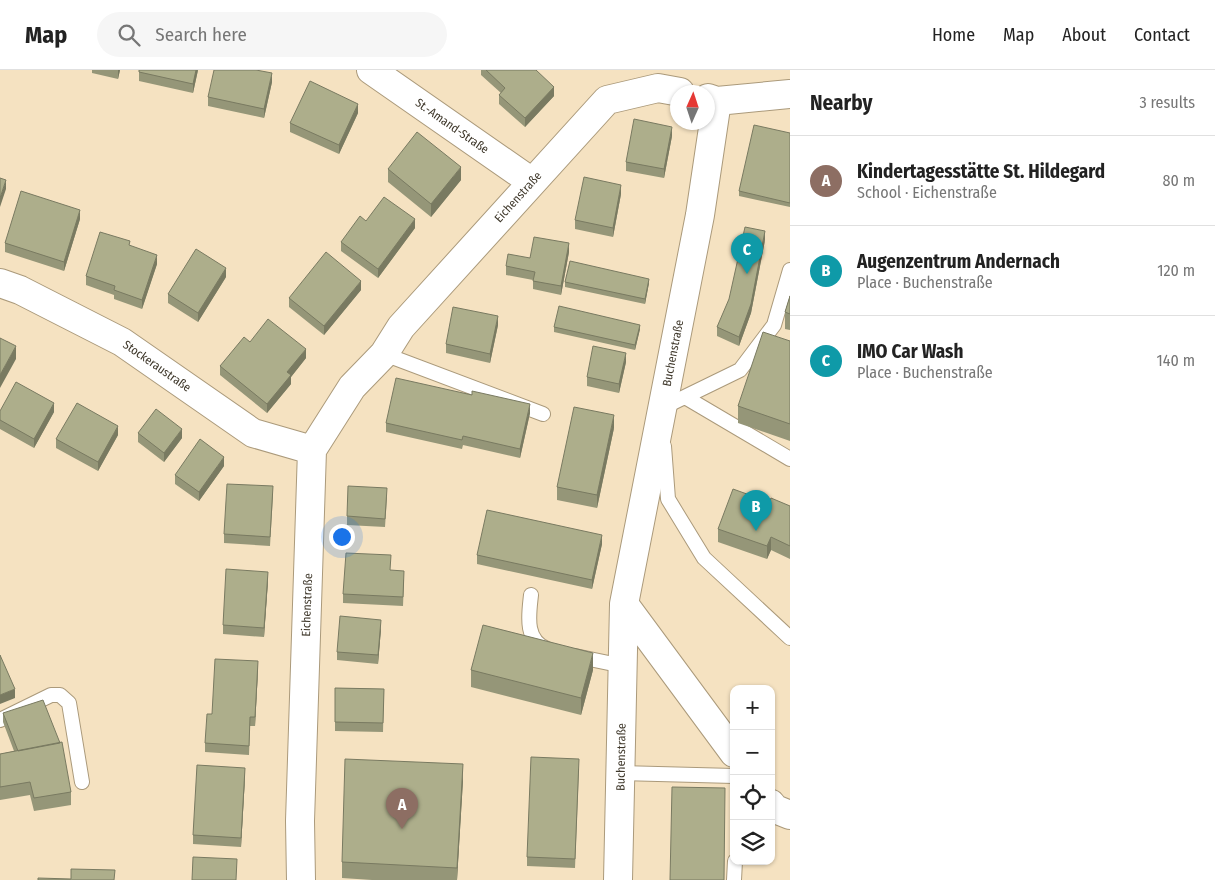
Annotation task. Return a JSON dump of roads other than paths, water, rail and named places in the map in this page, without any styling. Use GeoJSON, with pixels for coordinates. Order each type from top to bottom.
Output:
{"type":"FeatureCollection","features":[{"type":"Feature","properties":{"kind":"street","name":"St.-Amand-Straße"},"geometry":{"type":"LineString","coordinates":[[371,70],[532,182]]}},
{"type":"Feature","properties":{"kind":"street","name":"Eichenstraße"},"geometry":{"type":"LineString","coordinates":[[301,880],[300,811],[312,450],[352,387],[384,354],[401,326],[607,100],[658,88],[670,90]]}},
{"type":"Feature","properties":{"kind":"street"},"geometry":{"type":"LineString","coordinates":[[715,99],[790,94]]}},
{"type":"Feature","properties":{"kind":"street","name":"Buchenstraße"},"geometry":{"type":"LineString","coordinates":[[618,880],[624,604],[674,402],[700,215],[709,130]]}},
{"type":"Feature","properties":{"kind":"street","name":"Stockeraustraße"},"geometry":{"type":"LineString","coordinates":[[0,283],[20,290],[122,342],[253,433],[312,450]]}},
{"type":"Feature","properties":{"kind":"street"},"geometry":{"type":"LineString","coordinates":[[624,604],[730,748]]}},
{"type":"Feature","properties":{"kind":"street"},"geometry":{"type":"LineString","coordinates":[[775,809],[790,815]]}},
{"type":"Feature","properties":{"kind":"lane"},"geometry":{"type":"LineString","coordinates":[[674,402],[740,370],[774,325],[790,270]]}},
{"type":"Feature","properties":{"kind":"lane"},"geometry":{"type":"LineString","coordinates":[[384,354],[543,414]]}},
{"type":"Feature","properties":{"kind":"lane"},"geometry":{"type":"LineString","coordinates":[[674,402],[790,459]]}},
{"type":"Feature","properties":{"kind":"lane"},"geometry":{"type":"LineString","coordinates":[[674,402],[668,500],[704,558],[790,638]]}},
{"type":"Feature","properties":{"kind":"lane"},"geometry":{"type":"LineString","coordinates":[[531,595],[529,624],[532,637],[543,647],[563,654],[623,666]]}},
{"type":"Feature","properties":{"kind":"lane"},"geometry":{"type":"LineString","coordinates":[[0,720],[51,695],[60,695],[69,703],[82,782]]}},
{"type":"Feature","properties":{"kind":"lane"},"geometry":{"type":"LineString","coordinates":[[620,773],[730,776]]}},
{"type":"Feature","properties":{"kind":"lane"},"geometry":{"type":"LineString","coordinates":[[734,865],[734,880]]}},
{"type":"Feature","properties":{"kind":"place","name":"IMO Car Wash"},"geometry":{"type":"Point","coordinates":[747,274]}},
{"type":"Feature","properties":{"kind":"place","name":"Augenzentrum Andernach"},"geometry":{"type":"Point","coordinates":[756,531]}},
{"type":"Feature","properties":{"kind":"place","name":"Kindertagesstätte St. Hildegard"},"geometry":{"type":"Point","coordinates":[402,829]}}]}
